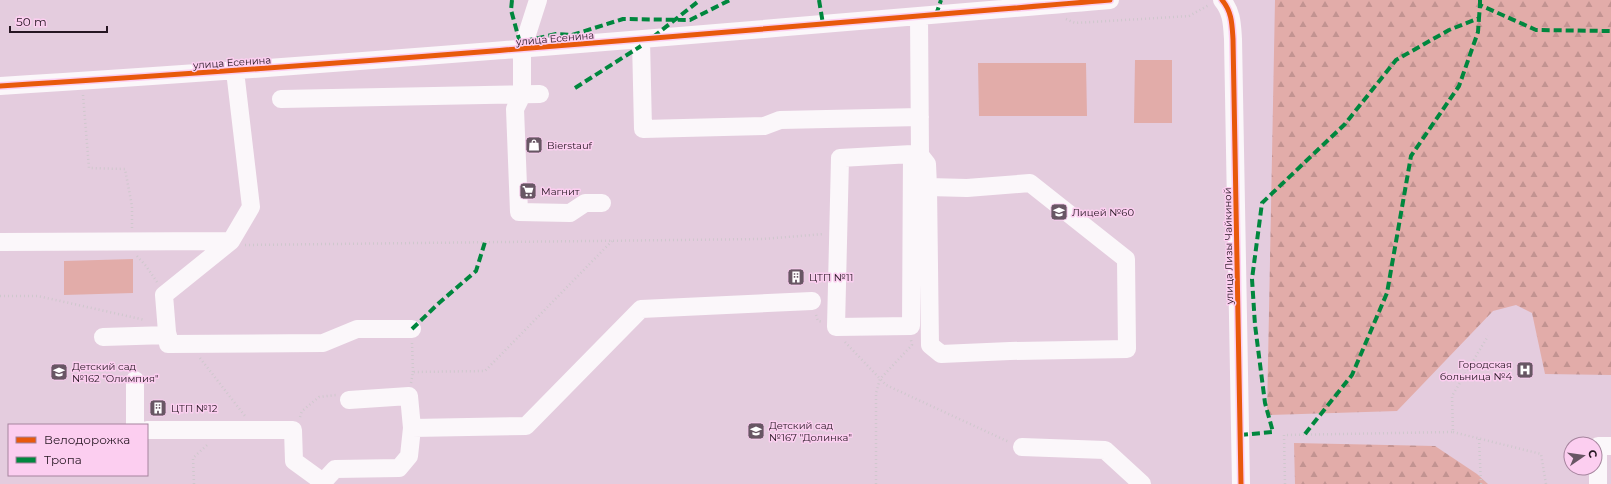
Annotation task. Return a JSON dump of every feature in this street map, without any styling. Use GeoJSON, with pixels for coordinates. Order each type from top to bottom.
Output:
{"type":"FeatureCollection","features":[{"type":"Feature","properties":{"kind":"street"},"geometry":{"type":"LineString","coordinates":[[538,0],[522,50],[522,95],[515,109],[519,212],[570,213],[585,203],[602,203]]}},
{"type":"Feature","properties":{"kind":"street","name":"улица Есенина"},"geometry":{"type":"LineString","coordinates":[[0,86],[235,71],[522,50],[1110,0]]}},
{"type":"Feature","properties":{"kind":"street","name":"улица Лизы Чайкиной"},"geometry":{"type":"LineString","coordinates":[[1221,4],[1232,20],[1241,484]]}},
{"type":"Feature","properties":{"kind":"street"},"geometry":{"type":"LineString","coordinates":[[919,16],[920,117],[916,155],[911,326],[836,327],[840,158],[916,155],[927,164],[930,345],[941,354],[1127,349],[1126,259],[1030,182],[968,188],[928,187]]}},
{"type":"Feature","properties":{"kind":"street"},"geometry":{"type":"LineString","coordinates":[[641,40],[642,129],[764,126],[780,120],[920,117]]}},
{"type":"Feature","properties":{"kind":"street"},"geometry":{"type":"LineString","coordinates":[[235,71],[251,207],[236,243],[164,295],[163,335],[168,344],[323,343],[357,330],[412,329]]}},
{"type":"Feature","properties":{"kind":"street"},"geometry":{"type":"LineString","coordinates":[[281,99],[540,94]]}},
{"type":"Feature","properties":{"kind":"street"},"geometry":{"type":"LineString","coordinates":[[0,242],[236,243]]}},
{"type":"Feature","properties":{"kind":"street"},"geometry":{"type":"LineString","coordinates":[[412,428],[526,426],[641,309],[812,301]]}},
{"type":"Feature","properties":{"kind":"street"},"geometry":{"type":"LineString","coordinates":[[103,337],[163,335]]}},
{"type":"Feature","properties":{"kind":"street"},"geometry":{"type":"LineString","coordinates":[[135,380],[135,424]]}},
{"type":"Feature","properties":{"kind":"street"},"geometry":{"type":"LineString","coordinates":[[148,430],[293,430],[294,461],[323,483],[335,469],[399,468],[409,456],[412,428],[409,396],[350,400]]}},
{"type":"Feature","properties":{"kind":"street"},"geometry":{"type":"LineString","coordinates":[[1598,484],[1598,446],[1611,446]]}},
{"type":"Feature","properties":{"kind":"street"},"geometry":{"type":"LineString","coordinates":[[1022,447],[1105,450],[1142,484]]}},
{"type":"Feature","properties":{"kind":"path"},"geometry":{"type":"LineString","coordinates":[[1060,17],[1075,23],[1189,16],[1221,4]]}},
{"type":"Feature","properties":{"kind":"path"},"geometry":{"type":"LineString","coordinates":[[83,90],[89,168],[125,169],[132,206]]}},
{"type":"Feature","properties":{"kind":"path"},"geometry":{"type":"LineString","coordinates":[[236,243],[763,239],[838,233]]}},
{"type":"Feature","properties":{"kind":"path"},"geometry":{"type":"LineString","coordinates":[[413,372],[485,371],[613,240]]}},
{"type":"Feature","properties":{"kind":"path"},"geometry":{"type":"LineString","coordinates":[[129,256],[145,256]]}},
{"type":"Feature","properties":{"kind":"path"},"geometry":{"type":"LineString","coordinates":[[0,296],[38,296],[145,320],[163,335]]}},
{"type":"Feature","properties":{"kind":"path"},"geometry":{"type":"LineString","coordinates":[[876,484],[876,393],[880,379],[912,345],[911,326]]}},
{"type":"Feature","properties":{"kind":"path"},"geometry":{"type":"LineString","coordinates":[[409,396],[413,372],[412,329]]}},
{"type":"Feature","properties":{"kind":"path"},"geometry":{"type":"LineString","coordinates":[[1453,432],[1452,396],[1488,336]]}},
{"type":"Feature","properties":{"kind":"path"},"geometry":{"type":"LineString","coordinates":[[189,344],[256,430]]}},
{"type":"Feature","properties":{"kind":"path"},"geometry":{"type":"LineString","coordinates":[[880,379],[886,385],[1022,447]]}},
{"type":"Feature","properties":{"kind":"path"},"geometry":{"type":"LineString","coordinates":[[293,430],[302,411],[320,397],[338,395],[350,400]]}},
{"type":"Feature","properties":{"kind":"path"},"geometry":{"type":"LineString","coordinates":[[194,484],[193,458],[222,431]]}},
{"type":"Feature","properties":{"kind":"path"},"geometry":{"type":"LineString","coordinates":[[1285,484],[1284,434],[1453,432],[1540,454],[1546,484]]}},
{"type":"Feature","properties":{"kind":"path"},"geometry":{"type":"LineString","coordinates":[[1479,438],[1481,484]]}},
{"type":"Feature","properties":{"kind":"green space"},"geometry":{"type":"Polygon","coordinates":[[[1275,0],[1611,0],[1611,375],[1545,374],[1532,313],[1516,305],[1493,311],[1397,411],[1267,415],[1275,0]]]}},
{"type":"Feature","properties":{"kind":"green space"},"geometry":{"type":"Polygon","coordinates":[[[1135,60],[1172,60],[1172,123],[1134,123],[1135,60]]]}},
{"type":"Feature","properties":{"kind":"green space"},"geometry":{"type":"Polygon","coordinates":[[[978,63],[1086,63],[1087,116],[979,116],[978,63]]]}},
{"type":"Feature","properties":{"kind":"green space"},"geometry":{"type":"Polygon","coordinates":[[[133,259],[133,293],[64,295],[64,261],[133,259]]]}},
{"type":"Feature","properties":{"kind":"green space"},"geometry":{"type":"Polygon","coordinates":[[[1294,443],[1435,446],[1477,474],[1488,484],[1295,484],[1294,443]]]}},
{"type":"Feature","properties":{"kind":"marked path"},"geometry":{"type":"LineString","coordinates":[[512,0],[511,10],[522,50]]}},
{"type":"Feature","properties":{"kind":"marked path"},"geometry":{"type":"LineString","coordinates":[[653,37],[700,0]]}},
{"type":"Feature","properties":{"kind":"marked path"},"geometry":{"type":"LineString","coordinates":[[525,41],[556,34],[572,35],[623,19],[690,20],[730,0]]}},
{"type":"Feature","properties":{"kind":"marked path"},"geometry":{"type":"LineString","coordinates":[[819,0],[823,24]]}},
{"type":"Feature","properties":{"kind":"marked path"},"geometry":{"type":"LineString","coordinates":[[936,15],[941,0]]}},
{"type":"Feature","properties":{"kind":"marked path"},"geometry":{"type":"LineString","coordinates":[[1480,0],[1480,5],[1536,30],[1611,31]]}},
{"type":"Feature","properties":{"kind":"marked path"},"geometry":{"type":"LineString","coordinates":[[1240,435],[1273,432],[1265,403],[1255,325],[1252,279],[1262,203],[1345,124],[1396,60],[1449,30],[1479,18],[1480,5]]}},
{"type":"Feature","properties":{"kind":"marked path"},"geometry":{"type":"LineString","coordinates":[[1305,434],[1352,375],[1387,293],[1411,156],[1459,86],[1478,32],[1479,18]]}},
{"type":"Feature","properties":{"kind":"marked path"},"geometry":{"type":"LineString","coordinates":[[575,88],[641,46]]}},
{"type":"Feature","properties":{"kind":"marked path"},"geometry":{"type":"LineString","coordinates":[[412,329],[476,271],[485,242]]}},
{"type":"Feature","properties":{"kind":"cycle path"},"geometry":{"type":"LineString","coordinates":[[0,86],[416,57],[1110,0]]}},
{"type":"Feature","properties":{"kind":"cycle path"},"geometry":{"type":"LineString","coordinates":[[1222,0],[1230,14],[1233,39],[1241,484]]}},
{"type":"Feature","properties":{"kind":"place","name":"Bierstauf"},"geometry":{"type":"Point","coordinates":[534,145]}},
{"type":"Feature","properties":{"kind":"place","name":"Магнит"},"geometry":{"type":"Point","coordinates":[528,191]}},
{"type":"Feature","properties":{"kind":"place","name":"Лицей №60"},"geometry":{"type":"Point","coordinates":[1059,212]}},
{"type":"Feature","properties":{"kind":"place","name":"ЦТП №11"},"geometry":{"type":"Point","coordinates":[796,277]}},
{"type":"Feature","properties":{"kind":"place","name":"Городская больница №4"},"geometry":{"type":"Point","coordinates":[1525,370]}},
{"type":"Feature","properties":{"kind":"place","name":"Детский сад №162 \"Олимпия\""},"geometry":{"type":"Point","coordinates":[59,372]}},
{"type":"Feature","properties":{"kind":"place","name":"ЦТП №12"},"geometry":{"type":"Point","coordinates":[158,408]}},
{"type":"Feature","properties":{"kind":"place","name":"Детский сад №167 \"Долинка\""},"geometry":{"type":"Point","coordinates":[756,431]}}]}
